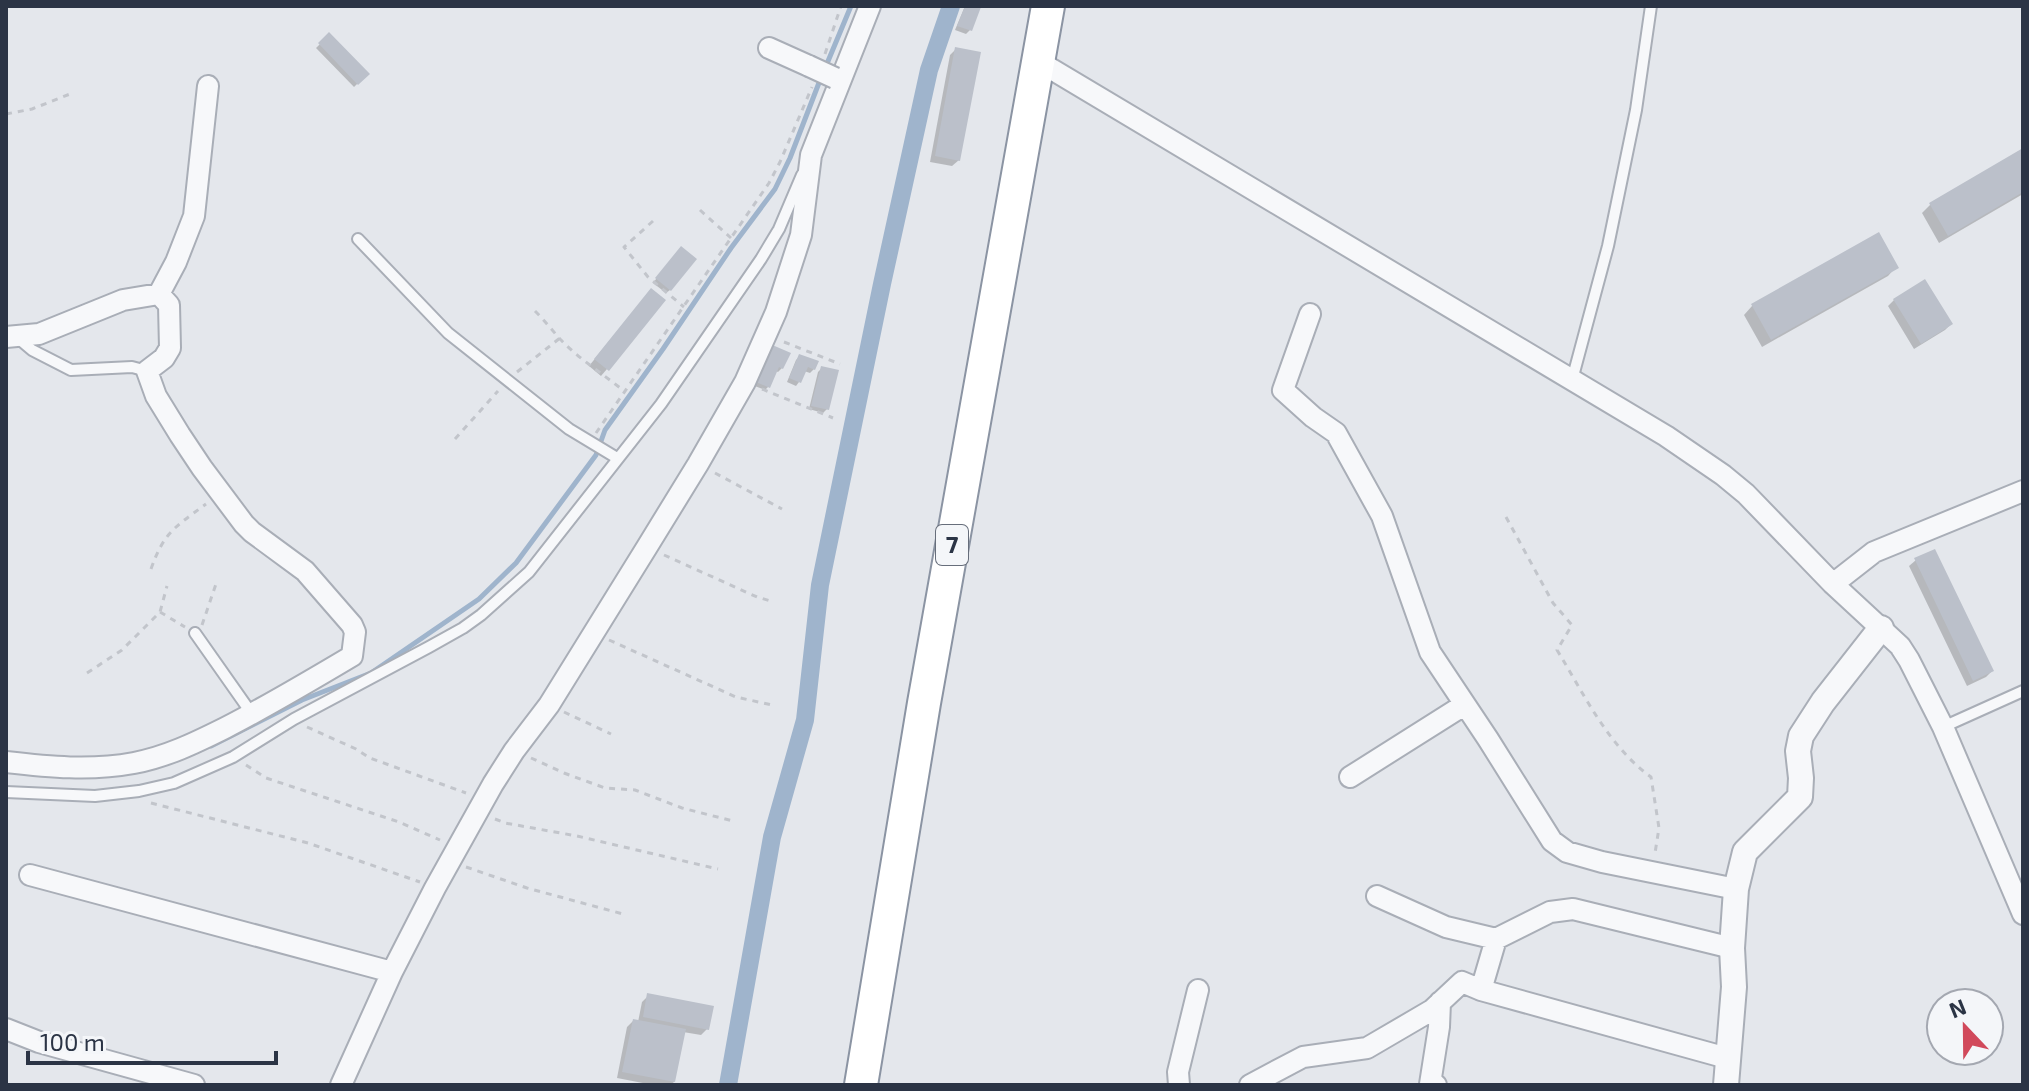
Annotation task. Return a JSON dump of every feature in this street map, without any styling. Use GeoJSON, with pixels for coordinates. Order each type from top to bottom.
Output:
{"type":"FeatureCollection","features":[{"type":"Feature","properties":{"kind":"highway","name":"7"},"geometry":{"type":"LineString","coordinates":[[861,1085],[929,671],[1048,6]]}},
{"type":"Feature","properties":{"kind":"street"},"geometry":{"type":"LineString","coordinates":[[341,1085],[392,972],[481,806],[514,751],[549,705],[745,382],[766,335],[801,235],[811,155],[838,80],[870,6]]}},
{"type":"Feature","properties":{"kind":"street"},"geometry":{"type":"LineString","coordinates":[[769,48],[816,63],[838,80]]}},
{"type":"Feature","properties":{"kind":"street"},"geometry":{"type":"LineString","coordinates":[[1038,61],[1666,436],[1746,494],[1833,584],[1900,646],[1943,727],[2023,914]]}},
{"type":"Feature","properties":{"kind":"street"},"geometry":{"type":"LineString","coordinates":[[159,294],[176,262],[194,216],[208,86]]}},
{"type":"Feature","properties":{"kind":"street"},"geometry":{"type":"LineString","coordinates":[[11,337],[39,334],[123,300],[159,294]]}},
{"type":"Feature","properties":{"kind":"street"},"geometry":{"type":"LineString","coordinates":[[6,762],[65,768],[107,767],[137,762],[193,744],[352,656],[355,632],[352,625],[305,571],[252,532],[202,468],[156,396],[147,371],[164,358],[170,348],[169,305],[159,294]]}},
{"type":"Feature","properties":{"kind":"street"},"geometry":{"type":"LineString","coordinates":[[1310,314],[1283,390],[1336,433],[1382,516],[1430,652],[1552,841],[1567,852],[1602,862],[1736,889]]}},
{"type":"Feature","properties":{"kind":"street"},"geometry":{"type":"LineString","coordinates":[[1833,584],[1874,552],[2023,491]]}},
{"type":"Feature","properties":{"kind":"street"},"geometry":{"type":"LineString","coordinates":[[1726,1085],[1734,987],[1732,948],[1736,889],[1745,852],[1800,797],[1798,751],[1801,736],[1823,702],[1881,628]]}},
{"type":"Feature","properties":{"kind":"street"},"geometry":{"type":"LineString","coordinates":[[1350,777],[1464,705]]}},
{"type":"Feature","properties":{"kind":"street"},"geometry":{"type":"LineString","coordinates":[[30,875],[392,972]]}},
{"type":"Feature","properties":{"kind":"street"},"geometry":{"type":"LineString","coordinates":[[1377,896],[1446,927],[1496,939],[1550,912],[1573,909],[1732,948]]}},
{"type":"Feature","properties":{"kind":"street"},"geometry":{"type":"LineString","coordinates":[[1481,990],[1496,939]]}},
{"type":"Feature","properties":{"kind":"street"},"geometry":{"type":"LineString","coordinates":[[1250,1085],[1303,1057],[1367,1048],[1432,1010],[1462,982],[1481,990],[1727,1058]]}},
{"type":"Feature","properties":{"kind":"street"},"geometry":{"type":"LineString","coordinates":[[1179,1085],[1178,1072],[1198,990]]}},
{"type":"Feature","properties":{"kind":"street"},"geometry":{"type":"LineString","coordinates":[[1436,1085],[1430,1084],[1440,1002]]}},
{"type":"Feature","properties":{"kind":"street"},"geometry":{"type":"LineString","coordinates":[[6,1029],[39,1042],[194,1085]]}},
{"type":"Feature","properties":{"kind":"lane"},"geometry":{"type":"LineString","coordinates":[[1572,380],[1608,246],[1636,110],[1651,6]]}},
{"type":"Feature","properties":{"kind":"lane"},"geometry":{"type":"LineString","coordinates":[[6,792],[75,797],[162,787],[233,757],[294,719],[440,641],[481,615],[529,572],[661,404],[761,259],[779,229],[811,155]]}},
{"type":"Feature","properties":{"kind":"lane"},"geometry":{"type":"LineString","coordinates":[[779,229],[801,235]]}},
{"type":"Feature","properties":{"kind":"lane"},"geometry":{"type":"LineString","coordinates":[[358,239],[448,333],[569,429],[617,458]]}},
{"type":"Feature","properties":{"kind":"lane"},"geometry":{"type":"LineString","coordinates":[[11,337],[71,370],[132,367],[147,371]]}},
{"type":"Feature","properties":{"kind":"lane"},"geometry":{"type":"LineString","coordinates":[[195,633],[252,714]]}},
{"type":"Feature","properties":{"kind":"lane"},"geometry":{"type":"LineString","coordinates":[[1943,727],[2023,691]]}},
{"type":"Feature","properties":{"kind":"path"},"geometry":{"type":"LineString","coordinates":[[816,63],[841,6]]}},
{"type":"Feature","properties":{"kind":"path"},"geometry":{"type":"LineString","coordinates":[[589,442],[769,183],[811,88]]}},
{"type":"Feature","properties":{"kind":"path"},"geometry":{"type":"LineString","coordinates":[[6,114],[32,109],[70,94]]}},
{"type":"Feature","properties":{"kind":"path"},"geometry":{"type":"LineString","coordinates":[[700,210],[731,238]]}},
{"type":"Feature","properties":{"kind":"path"},"geometry":{"type":"LineString","coordinates":[[653,221],[624,247],[648,277],[684,307]]}},
{"type":"Feature","properties":{"kind":"path"},"geometry":{"type":"LineString","coordinates":[[535,311],[581,357],[625,392]]}},
{"type":"Feature","properties":{"kind":"path"},"geometry":{"type":"LineString","coordinates":[[766,335],[840,364]]}},
{"type":"Feature","properties":{"kind":"path"},"geometry":{"type":"LineString","coordinates":[[745,382],[833,418]]}},
{"type":"Feature","properties":{"kind":"path"},"geometry":{"type":"LineString","coordinates":[[698,464],[782,509]]}},
{"type":"Feature","properties":{"kind":"path"},"geometry":{"type":"LineString","coordinates":[[151,569],[158,549],[174,528],[221,494]]}},
{"type":"Feature","properties":{"kind":"path"},"geometry":{"type":"LineString","coordinates":[[1506,517],[1553,603],[1572,625],[1557,650],[1615,743],[1651,777],[1659,828],[1649,872]]}},
{"type":"Feature","properties":{"kind":"path"},"geometry":{"type":"LineString","coordinates":[[647,547],[774,602]]}},
{"type":"Feature","properties":{"kind":"path"},"geometry":{"type":"LineString","coordinates":[[160,612],[195,633],[202,627],[217,581]]}},
{"type":"Feature","properties":{"kind":"path"},"geometry":{"type":"LineString","coordinates":[[87,673],[122,650],[160,612],[167,586]]}},
{"type":"Feature","properties":{"kind":"path"},"geometry":{"type":"LineString","coordinates":[[593,632],[736,697],[772,705]]}},
{"type":"Feature","properties":{"kind":"path"},"geometry":{"type":"LineString","coordinates":[[549,705],[611,734]]}},
{"type":"Feature","properties":{"kind":"path"},"geometry":{"type":"LineString","coordinates":[[294,719],[370,758],[428,777],[505,823],[577,836],[718,869]]}},
{"type":"Feature","properties":{"kind":"path"},"geometry":{"type":"LineString","coordinates":[[514,751],[605,788],[635,790],[682,808],[733,821]]}},
{"type":"Feature","properties":{"kind":"path"},"geometry":{"type":"LineString","coordinates":[[233,757],[266,778],[399,822],[454,854],[527,888],[623,914]]}},
{"type":"Feature","properties":{"kind":"path"},"geometry":{"type":"LineString","coordinates":[[120,794],[308,843],[435,888]]}},
{"type":"Feature","properties":{"kind":"building"},"geometry":{"type":"Polygon","coordinates":[[[965,6],[981,7],[972,31],[957,26],[965,6]]]}},
{"type":"Feature","properties":{"kind":"building"},"geometry":{"type":"Polygon","coordinates":[[[329,32],[370,74],[358,85],[318,43],[329,32]]]}},
{"type":"Feature","properties":{"kind":"building"},"geometry":{"type":"Polygon","coordinates":[[[955,47],[981,52],[960,161],[935,156],[955,47]]]}},
{"type":"Feature","properties":{"kind":"building"},"geometry":{"type":"Polygon","coordinates":[[[2023,148],[2023,192],[1948,236],[1929,203],[2023,148]]]}},
{"type":"Feature","properties":{"kind":"building"},"geometry":{"type":"Polygon","coordinates":[[[1879,232],[1899,268],[1771,340],[1751,304],[1879,232]]]}},
{"type":"Feature","properties":{"kind":"building"},"geometry":{"type":"Polygon","coordinates":[[[681,246],[697,259],[671,291],[655,278],[681,246]]]}},
{"type":"Feature","properties":{"kind":"building"},"geometry":{"type":"Polygon","coordinates":[[[1925,279],[1953,324],[1921,344],[1893,299],[1925,279]]]}},
{"type":"Feature","properties":{"kind":"building"},"geometry":{"type":"Polygon","coordinates":[[[651,288],[666,300],[609,371],[594,359],[651,288]]]}},
{"type":"Feature","properties":{"kind":"building"},"geometry":{"type":"Polygon","coordinates":[[[770,344],[791,353],[783,369],[779,367],[770,388],[754,381],[770,344]]]}},
{"type":"Feature","properties":{"kind":"building"},"geometry":{"type":"Polygon","coordinates":[[[799,354],[819,361],[815,370],[808,367],[801,383],[789,378],[799,354]]]}},
{"type":"Feature","properties":{"kind":"building"},"geometry":{"type":"Polygon","coordinates":[[[821,366],[839,370],[829,410],[811,406],[821,366]]]}},
{"type":"Feature","properties":{"kind":"building"},"geometry":{"type":"Polygon","coordinates":[[[1935,549],[1994,671],[1973,681],[1914,558],[1935,549]]]}},
{"type":"Feature","properties":{"kind":"building"},"geometry":{"type":"Polygon","coordinates":[[[647,993],[714,1006],[709,1030],[643,1017],[647,993]]]}},
{"type":"Feature","properties":{"kind":"building"},"geometry":{"type":"Polygon","coordinates":[[[633,1019],[686,1029],[675,1082],[622,1072],[633,1019]]]}},
{"type":"Feature","properties":{"kind":"waterway"},"geometry":{"type":"LineString","coordinates":[[826,66],[851,6]]}},
{"type":"Feature","properties":{"kind":"waterway"},"geometry":{"type":"LineString","coordinates":[[728,1085],[772,837],[805,720],[820,585],[882,284],[929,70],[951,6]]}},
{"type":"Feature","properties":{"kind":"waterway"},"geometry":{"type":"LineString","coordinates":[[211,746],[302,700],[371,673],[479,599],[516,563],[596,455],[605,430],[775,189],[822,75]]}}]}
